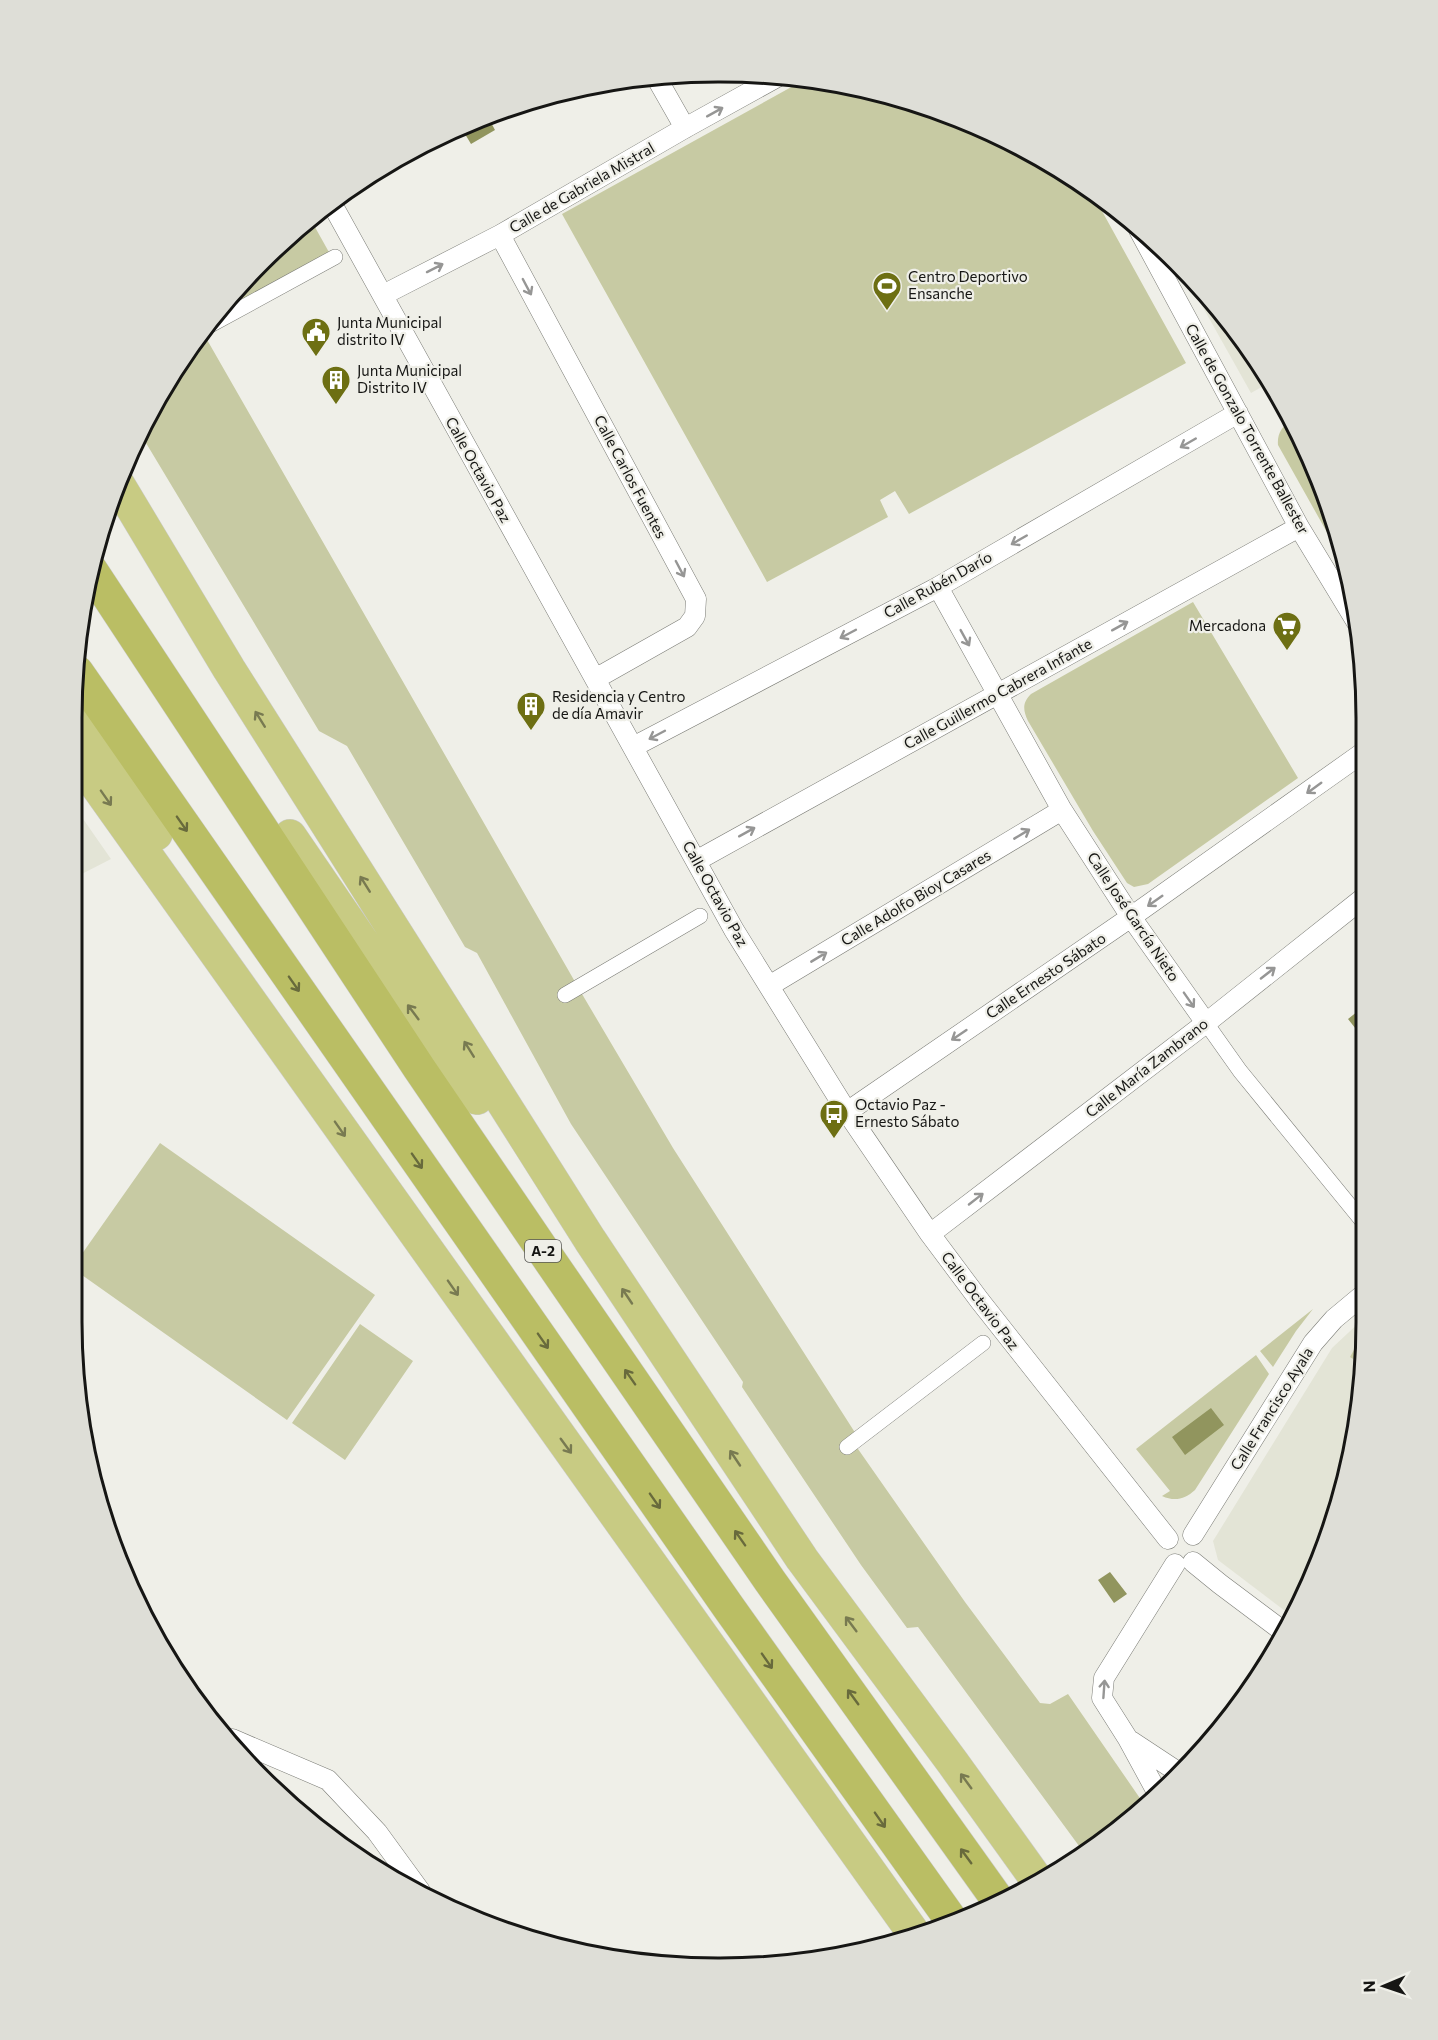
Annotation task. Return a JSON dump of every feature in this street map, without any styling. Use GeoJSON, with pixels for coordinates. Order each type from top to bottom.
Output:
{"type":"FeatureCollection","features":[{"type":"Feature","properties":{"kind":"highway"},"geometry":{"type":"LineString","coordinates":[[131,475],[163,534],[229,669]]}},
{"type":"Feature","properties":{"kind":"highway"},"geometry":{"type":"LineString","coordinates":[[123,495],[229,669],[590,1240],[802,1559],[1033,1874]]}},
{"type":"Feature","properties":{"kind":"highway"},"geometry":{"type":"LineString","coordinates":[[98,580],[172,662],[408,1005],[489,1115],[590,1240]]}},
{"type":"Feature","properties":{"kind":"highway","name":"A-2"},"geometry":{"type":"LineString","coordinates":[[98,581],[419,1068],[553,1265],[770,1581],[994,1895]]}},
{"type":"Feature","properties":{"kind":"highway"},"geometry":{"type":"LineString","coordinates":[[84,682],[729,1608],[948,1915]]}},
{"type":"Feature","properties":{"kind":"highway"},"geometry":{"type":"LineString","coordinates":[[82,714],[315,1094]]}},
{"type":"Feature","properties":{"kind":"highway"},"geometry":{"type":"LineString","coordinates":[[82,765],[910,1928]]}},
{"type":"Feature","properties":{"kind":"highway"},"geometry":{"type":"LineString","coordinates":[[699,1632],[891,1934]]}},
{"type":"Feature","properties":{"kind":"street","name":"Calle de Gabriela Mistral"},"geometry":{"type":"LineString","coordinates":[[383,296],[500,235],[764,84]]}},
{"type":"Feature","properties":{"kind":"street"},"geometry":{"type":"LineString","coordinates":[[661,86],[685,128]]}},
{"type":"Feature","properties":{"kind":"street","name":"Calle Octavio Paz"},"geometry":{"type":"LineString","coordinates":[[336,211],[734,930],[847,1112],[930,1234],[1034,1371],[1168,1539]]}},
{"type":"Feature","properties":{"kind":"street","name":"Calle Carlos Fuentes"},"geometry":{"type":"LineString","coordinates":[[500,235],[696,599],[695,616],[687,627],[595,679]]}},
{"type":"Feature","properties":{"kind":"street","name":"Calle de Gonzalo Torrente Ballester"},"geometry":{"type":"LineString","coordinates":[[1150,251],[1299,527],[1344,601]]}},
{"type":"Feature","properties":{"kind":"street"},"geometry":{"type":"LineString","coordinates":[[226,316],[335,257]]}},
{"type":"Feature","properties":{"kind":"street","name":"Calle Rubén Darío"},"geometry":{"type":"LineString","coordinates":[[633,747],[938,587],[1238,413]]}},
{"type":"Feature","properties":{"kind":"street","name":"Calle Guillermo Cabrera Infante"},"geometry":{"type":"LineString","coordinates":[[696,861],[1299,527]]}},
{"type":"Feature","properties":{"kind":"street","name":"Calle José García Nieto"},"geometry":{"type":"LineString","coordinates":[[938,587],[1062,810],[1131,917],[1240,1071],[1356,1213]]}},
{"type":"Feature","properties":{"kind":"street","name":"Calle Ernesto Sábato"},"geometry":{"type":"LineString","coordinates":[[847,1112],[1131,917],[1356,758]]}},
{"type":"Feature","properties":{"kind":"street","name":"Calle Adolfo Bioy Casares"},"geometry":{"type":"LineString","coordinates":[[769,986],[1062,810]]}},
{"type":"Feature","properties":{"kind":"street","name":"Calle María Zambrano"},"geometry":{"type":"LineString","coordinates":[[930,1234],[1206,1023],[1356,904]]}},
{"type":"Feature","properties":{"kind":"street"},"geometry":{"type":"LineString","coordinates":[[565,995],[700,916]]}},
{"type":"Feature","properties":{"kind":"street","name":"Calle Francisco Ayala"},"geometry":{"type":"LineString","coordinates":[[1193,1534],[1313,1343],[1334,1319],[1356,1301]]}},
{"type":"Feature","properties":{"kind":"street"},"geometry":{"type":"LineString","coordinates":[[847,1447],[983,1343]]}},
{"type":"Feature","properties":{"kind":"street"},"geometry":{"type":"LineString","coordinates":[[1154,1786],[1102,1698],[1104,1678],[1184,1563],[1199,1553],[1197,1538],[1193,1534],[1179,1531],[1168,1539],[1166,1553],[1184,1563],[1220,1584],[1277,1627]]}},
{"type":"Feature","properties":{"kind":"street"},"geometry":{"type":"LineString","coordinates":[[1128,1739],[1172,1768]]}},
{"type":"Feature","properties":{"kind":"street"},"geometry":{"type":"LineString","coordinates":[[241,1742],[328,1780],[377,1832],[409,1876]]}},
{"type":"Feature","properties":{"kind":"shaded area","name":"Centro Deportivo Ensanche"},"geometry":{"type":"Polygon","coordinates":[[[791,87],[884,104],[924,116],[1001,148],[1073,190],[1102,211],[1186,363],[909,514],[895,491],[880,500],[888,517],[767,582],[562,214],[791,87]]]}},
{"type":"Feature","properties":{"kind":"shaded area"},"geometry":{"type":"Polygon","coordinates":[[[492,124],[495,130],[471,144],[466,135],[492,124]]]}},
{"type":"Feature","properties":{"kind":"shaded area"},"geometry":{"type":"Polygon","coordinates":[[[315,227],[330,254],[234,306],[269,269],[315,227]]]}},
{"type":"Feature","properties":{"kind":"shaded area"},"geometry":{"type":"Polygon","coordinates":[[[1199,300],[1248,365],[1262,387],[1251,393],[1199,300]]]}},
{"type":"Feature","properties":{"kind":"shaded area"},"geometry":{"type":"Polygon","coordinates":[[[208,341],[582,994],[673,1148],[854,1431],[858,1449],[965,1602],[1040,1703],[1050,1704],[1068,1694],[1140,1799],[1079,1846],[918,1627],[907,1628],[861,1565],[742,1387],[743,1382],[571,1124],[477,953],[465,947],[347,746],[319,731],[146,442],[168,401],[208,341]]]}},
{"type":"Feature","properties":{"kind":"shaded area"},"geometry":{"type":"Polygon","coordinates":[[[1284,426],[1290,437],[1307,475],[1328,534],[1278,445],[1284,426]]]}},
{"type":"Feature","properties":{"kind":"shaded area"},"geometry":{"type":"Polygon","coordinates":[[[1193,602],[1298,778],[1148,884],[1134,887],[1127,883],[1093,831],[1028,721],[1024,710],[1025,704],[1031,694],[1193,602]]]}},
{"type":"Feature","properties":{"kind":"shaded area"},"geometry":{"type":"Polygon","coordinates":[[[82,817],[111,859],[82,874],[82,817]]]}},
{"type":"Feature","properties":{"kind":"shaded area"},"geometry":{"type":"Polygon","coordinates":[[[1356,1013],[1356,1029],[1348,1019],[1356,1013]]]}},
{"type":"Feature","properties":{"kind":"shaded area"},"geometry":{"type":"Polygon","coordinates":[[[160,1143],[375,1295],[287,1420],[82,1275],[82,1254],[160,1143]]]}},
{"type":"Feature","properties":{"kind":"shaded area"},"geometry":{"type":"Polygon","coordinates":[[[1313,1309],[1296,1331],[1273,1367],[1260,1351],[1313,1309]]]}},
{"type":"Feature","properties":{"kind":"shaded area"},"geometry":{"type":"Polygon","coordinates":[[[360,1324],[413,1361],[345,1460],[292,1423],[360,1324]]]}},
{"type":"Feature","properties":{"kind":"shaded area"},"geometry":{"type":"Polygon","coordinates":[[[1356,1326],[1350,1404],[1334,1486],[1307,1565],[1285,1611],[1218,1560],[1213,1541],[1332,1348],[1356,1326]]]}},
{"type":"Feature","properties":{"kind":"shaded area"},"geometry":{"type":"Polygon","coordinates":[[[1355,1349],[1354,1360],[1350,1357],[1355,1349]]]}},
{"type":"Feature","properties":{"kind":"shaded area"},"geometry":{"type":"Polygon","coordinates":[[[1256,1355],[1269,1374],[1195,1490],[1180,1499],[1162,1496],[1170,1491],[1136,1449],[1256,1355]]]}},
{"type":"Feature","properties":{"kind":"shaded area"},"geometry":{"type":"Polygon","coordinates":[[[1211,1408],[1224,1425],[1185,1455],[1172,1437],[1211,1408]]]}},
{"type":"Feature","properties":{"kind":"shaded area"},"geometry":{"type":"Polygon","coordinates":[[[1110,1572],[1127,1594],[1114,1603],[1098,1580],[1110,1572]]]}},
{"type":"Feature","properties":{"kind":"place","name":"Centro Deportivo Ensanche"},"geometry":{"type":"Point","coordinates":[887,312]}},
{"type":"Feature","properties":{"kind":"place","name":"Junta Municipal distrito IV"},"geometry":{"type":"Point","coordinates":[316,358]}},
{"type":"Feature","properties":{"kind":"place","name":"Junta Municipal Distrito IV"},"geometry":{"type":"Point","coordinates":[336,406]}},
{"type":"Feature","properties":{"kind":"place","name":"Mercadona"},"geometry":{"type":"Point","coordinates":[1287,652]}},
{"type":"Feature","properties":{"kind":"place","name":"Residencia y Centro de día Amavir"},"geometry":{"type":"Point","coordinates":[531,732]}},
{"type":"Feature","properties":{"kind":"place","name":"Octavio Paz - Ernesto Sábato"},"geometry":{"type":"Point","coordinates":[834,1140]}}]}
